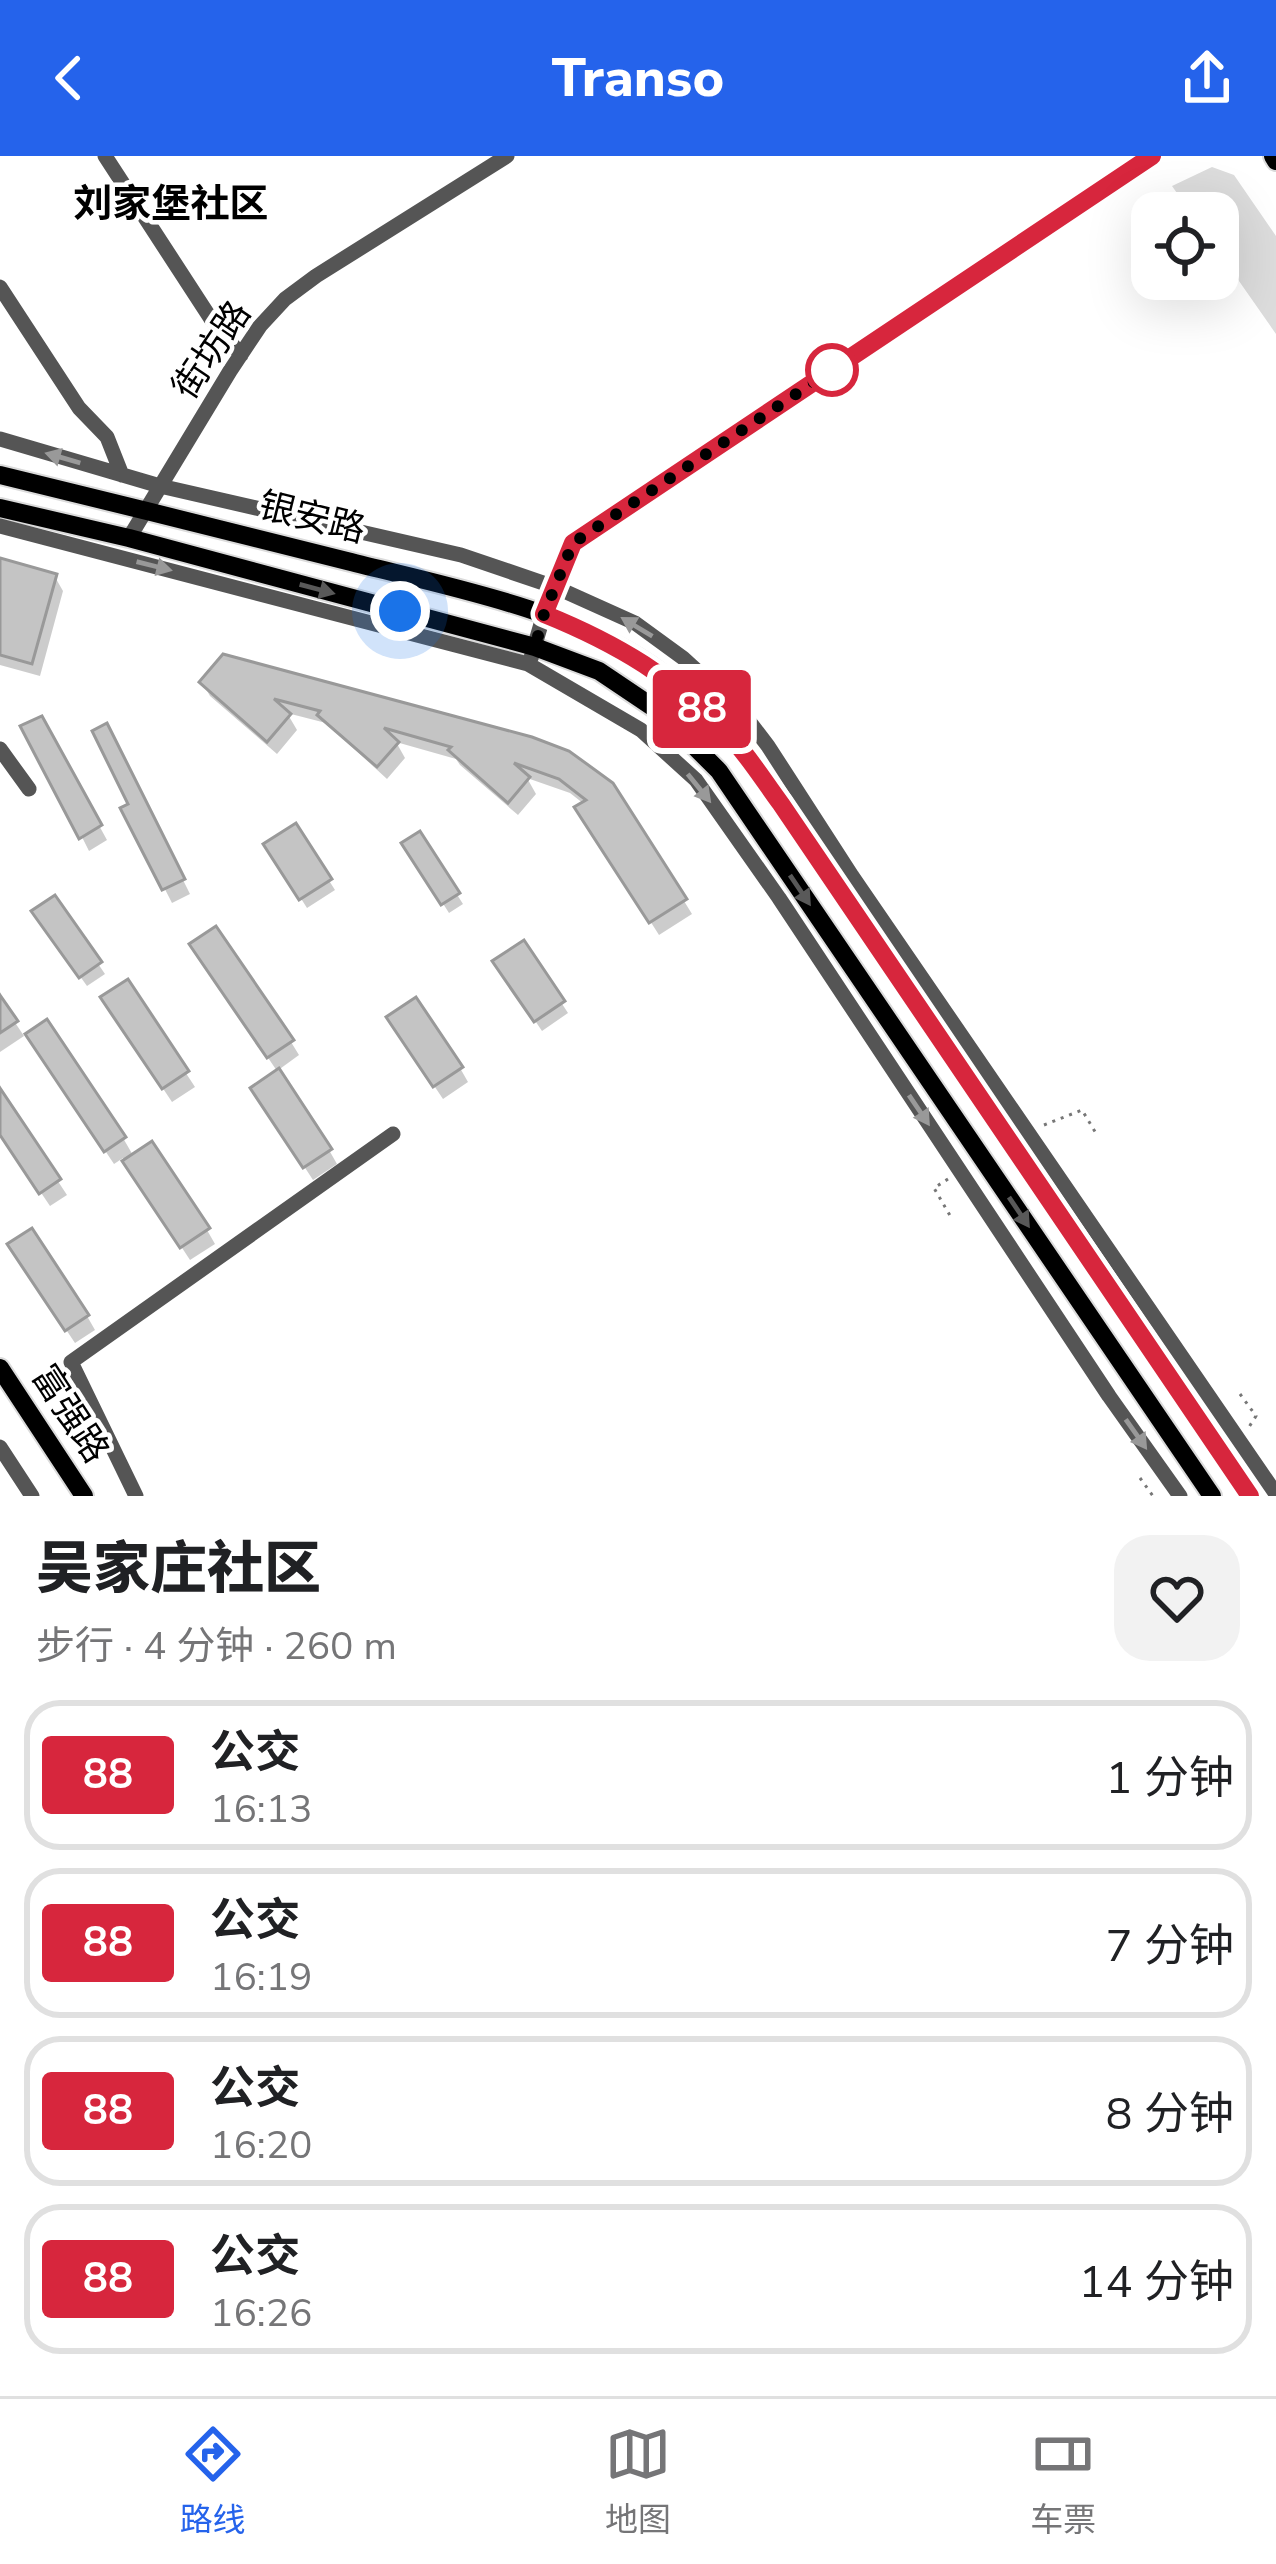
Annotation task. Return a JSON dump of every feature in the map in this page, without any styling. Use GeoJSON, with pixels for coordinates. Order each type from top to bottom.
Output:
{"type":"FeatureCollection","features":[{"type":"Feature","properties":{"kind":"main road","name":"银安路"},"geometry":{"type":"LineString","coordinates":[[0,475],[544,614],[646,663],[689,696],[734,741],[781,804],[1250,1496]]}},
{"type":"Feature","properties":{"kind":"main road","name":"银安路"},"geometry":{"type":"LineString","coordinates":[[0,508],[129,538],[531,656],[599,671],[660,712],[718,771],[1212,1496]]}},
{"type":"Feature","properties":{"kind":"main road","name":"富强路"},"geometry":{"type":"LineString","coordinates":[[0,1368],[84,1496]]}},
{"type":"Feature","properties":{"kind":"street"},"geometry":{"type":"LineString","coordinates":[[105,156],[211,319],[241,355]]}},
{"type":"Feature","properties":{"kind":"street","name":"街坊路"},"geometry":{"type":"LineString","coordinates":[[129,538],[241,355],[285,299],[507,156]]}},
{"type":"Feature","properties":{"kind":"street"},"geometry":{"type":"LineString","coordinates":[[531,656],[573,543],[1152,156]]}},
{"type":"Feature","properties":{"kind":"street"},"geometry":{"type":"LineString","coordinates":[[0,287],[79,408],[107,437],[122,475]]}},
{"type":"Feature","properties":{"kind":"street"},"geometry":{"type":"LineString","coordinates":[[0,439],[160,486],[460,555],[555,587],[635,623],[683,658],[742,712],[768,746],[1276,1494]]}},
{"type":"Feature","properties":{"kind":"street"},"geometry":{"type":"LineString","coordinates":[[0,526],[531,656],[641,730],[696,781],[792,917],[1180,1496]]}},
{"type":"Feature","properties":{"kind":"street"},"geometry":{"type":"LineString","coordinates":[[0,749],[29,789]]}},
{"type":"Feature","properties":{"kind":"street"},"geometry":{"type":"LineString","coordinates":[[136,1496],[71,1362],[393,1134]]}},
{"type":"Feature","properties":{"kind":"street"},"geometry":{"type":"LineString","coordinates":[[0,1447],[32,1496]]}},
{"type":"Feature","properties":{"kind":"path"},"geometry":{"type":"LineString","coordinates":[[1028,1131],[1082,1110],[1097,1135]]}},
{"type":"Feature","properties":{"kind":"path"},"geometry":{"type":"LineString","coordinates":[[934,1188],[952,1219]]}},
{"type":"Feature","properties":{"kind":"path"},"geometry":{"type":"LineString","coordinates":[[1240,1394],[1256,1417]]}},
{"type":"Feature","properties":{"kind":"path"},"geometry":{"type":"LineString","coordinates":[[1140,1478],[1153,1496]]}},
{"type":"Feature","properties":{"kind":"shaded area"},"geometry":{"type":"Polygon","coordinates":[[[1212,167],[1234,175],[1276,236],[1276,334],[1239,281],[1239,192],[1176,192],[1172,186],[1212,167]]]}},
{"type":"Feature","properties":{"kind":"building"},"geometry":{"type":"Polygon","coordinates":[[[0,558],[57,574],[32,664],[0,655],[0,558]]]}},
{"type":"Feature","properties":{"kind":"building"},"geometry":{"type":"Polygon","coordinates":[[[223,654],[569,751],[613,783],[687,899],[649,923],[574,807],[586,800],[559,779],[514,763],[530,777],[508,803],[448,750],[451,747],[384,728],[399,742],[377,767],[317,715],[320,711],[274,699],[291,714],[267,742],[199,682],[223,654]]]}},
{"type":"Feature","properties":{"kind":"building"},"geometry":{"type":"Polygon","coordinates":[[[42,716],[102,825],[79,839],[20,726],[42,716]]]}},
{"type":"Feature","properties":{"kind":"building"},"geometry":{"type":"Polygon","coordinates":[[[107,723],[185,879],[162,890],[120,808],[128,804],[92,731],[107,723]]]}},
{"type":"Feature","properties":{"kind":"building"},"geometry":{"type":"Polygon","coordinates":[[[296,823],[332,879],[299,900],[263,844],[296,823]]]}},
{"type":"Feature","properties":{"kind":"building"},"geometry":{"type":"Polygon","coordinates":[[[420,831],[460,893],[441,905],[401,843],[420,831]]]}},
{"type":"Feature","properties":{"kind":"building"},"geometry":{"type":"Polygon","coordinates":[[[55,895],[102,962],[79,978],[31,911],[55,895]]]}},
{"type":"Feature","properties":{"kind":"building"},"geometry":{"type":"Polygon","coordinates":[[[216,926],[294,1040],[267,1058],[189,944],[216,926]]]}},
{"type":"Feature","properties":{"kind":"building"},"geometry":{"type":"Polygon","coordinates":[[[524,940],[565,1001],[534,1022],[492,961],[524,940]]]}},
{"type":"Feature","properties":{"kind":"building"},"geometry":{"type":"Polygon","coordinates":[[[128,979],[189,1071],[162,1089],[100,997],[128,979]]]}},
{"type":"Feature","properties":{"kind":"building"},"geometry":{"type":"Polygon","coordinates":[[[0,995],[18,1021],[0,1033],[0,995]]]}},
{"type":"Feature","properties":{"kind":"building"},"geometry":{"type":"Polygon","coordinates":[[[416,997],[463,1067],[433,1087],[386,1017],[416,997]]]}},
{"type":"Feature","properties":{"kind":"building"},"geometry":{"type":"Polygon","coordinates":[[[47,1019],[126,1137],[104,1152],[25,1034],[47,1019]]]}},
{"type":"Feature","properties":{"kind":"building"},"geometry":{"type":"Polygon","coordinates":[[[279,1068],[332,1149],[303,1168],[250,1088],[279,1068]]]}},
{"type":"Feature","properties":{"kind":"building"},"geometry":{"type":"Polygon","coordinates":[[[0,1088],[61,1179],[39,1194],[0,1135],[0,1088]]]}},
{"type":"Feature","properties":{"kind":"building"},"geometry":{"type":"Polygon","coordinates":[[[152,1141],[210,1228],[180,1248],[122,1161],[152,1141]]]}},
{"type":"Feature","properties":{"kind":"building"},"geometry":{"type":"Polygon","coordinates":[[[32,1228],[89,1315],[65,1331],[7,1244],[32,1228]]]}},
{"type":"Feature","properties":{"kind":"bus line","name":"88"},"geometry":{"type":"LineString","coordinates":[[1152,156],[573,543],[544,614],[646,663],[689,696],[734,741],[1250,1496]]}},
{"type":"Feature","properties":{"kind":"district","name":"刘家堡社区"},"geometry":{"type":"Point","coordinates":[171,204]}},
{"type":"Feature","properties":{"kind":"route"},"geometry":{"type":"LineString","coordinates":[[400,611],[535,647],[573,543],[832,370]]}}]}
